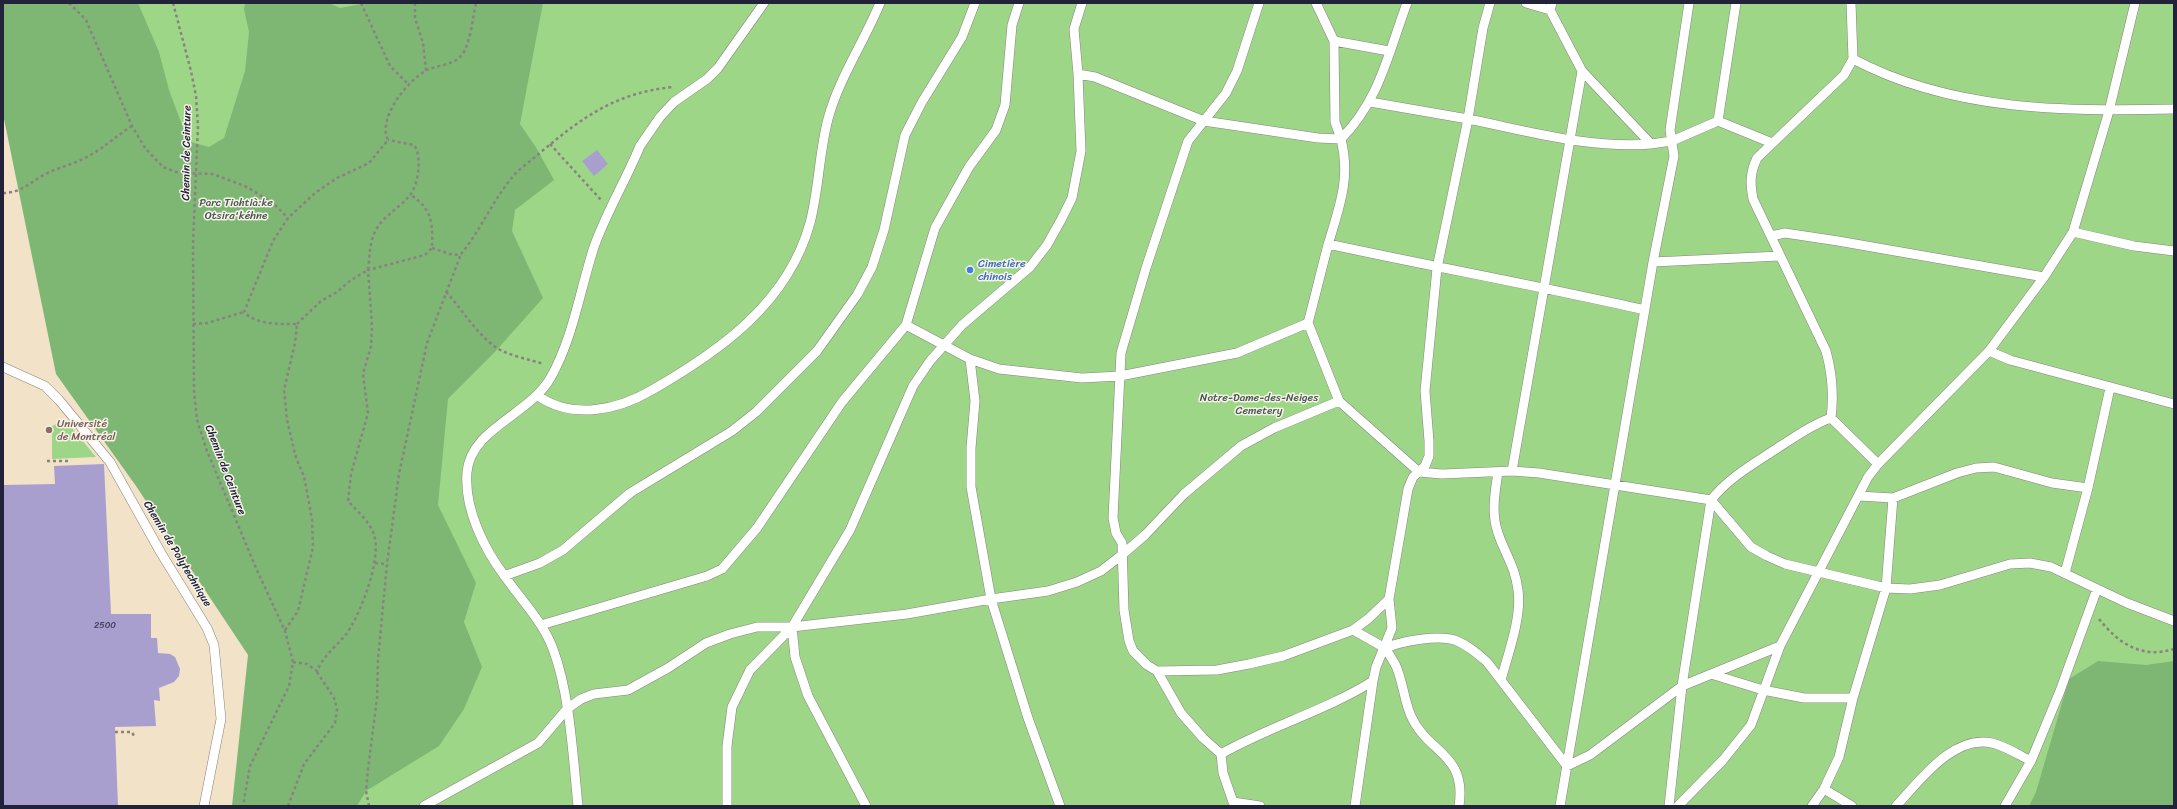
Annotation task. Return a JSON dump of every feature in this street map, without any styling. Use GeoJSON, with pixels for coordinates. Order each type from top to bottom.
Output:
{"type":"FeatureCollection","features":[{"type":"Feature","properties":{"kind":"lane"},"geometry":{"type":"LineString","coordinates":[[578,806],[567,709],[559,668],[553,648],[542,625],[504,576],[480,535],[472,513],[467,471],[470,458],[476,447],[485,436],[538,396],[555,368],[570,330],[595,245],[640,146],[649,132],[674,102],[688,93],[718,68],[764,3]]}},
{"type":"Feature","properties":{"kind":"lane"},"geometry":{"type":"LineString","coordinates":[[538,396],[548,402],[578,410],[599,410],[641,397],[707,356],[735,335],[754,317],[772,296],[802,247],[810,223],[828,119],[846,72],[880,3]]}},
{"type":"Feature","properties":{"kind":"lane"},"geometry":{"type":"LineString","coordinates":[[504,576],[540,563],[563,550],[630,493],[732,431],[756,412],[817,351],[857,295],[872,267],[884,230],[905,135],[922,102],[962,36],[975,3]]}},
{"type":"Feature","properties":{"kind":"lane"},"geometry":{"type":"LineString","coordinates":[[542,625],[691,582],[722,569],[757,528],[842,402],[906,325],[935,228],[969,167],[996,130],[1005,105],[1012,25],[1019,3]]}},
{"type":"Feature","properties":{"kind":"lane"},"geometry":{"type":"LineString","coordinates":[[727,806],[727,746],[732,707],[750,670],[792,627],[850,530],[913,386],[930,361],[962,325],[1030,267],[1047,245],[1072,198],[1081,151],[1078,74],[1074,29],[1082,3]]}},
{"type":"Feature","properties":{"kind":"lane"},"geometry":{"type":"LineString","coordinates":[[1259,3],[1238,71],[1226,93],[1188,141],[1153,246],[1121,353],[1113,518],[1116,533],[1122,543],[1123,554],[1121,569],[1124,610],[1129,641],[1133,651],[1147,665],[1157,671],[1181,713],[1203,738],[1221,754],[1223,773],[1231,804],[1260,806]]}},
{"type":"Feature","properties":{"kind":"lane"},"geometry":{"type":"LineString","coordinates":[[1316,3],[1334,41],[1335,122],[1346,159],[1340,210],[1328,244],[1308,323],[1339,401],[1419,472],[1442,474],[1512,471],[1615,484],[1711,500],[1752,547],[1767,556],[1785,564],[1886,588],[1910,589],[1940,585],[2010,564],[2030,563],[2051,566],[2127,603],[2174,620]]}},
{"type":"Feature","properties":{"kind":"lane"},"geometry":{"type":"LineString","coordinates":[[1078,74],[1095,77],[1204,120],[1318,138],[1341,139],[1353,126],[1370,102],[1384,71],[1389,51],[1407,3]]}},
{"type":"Feature","properties":{"kind":"lane"},"geometry":{"type":"LineString","coordinates":[[1355,806],[1373,681],[1376,667],[1392,628],[1389,599],[1408,489],[1413,477],[1425,466],[1429,456],[1430,441],[1425,391],[1437,268],[1468,119],[1483,28],[1490,3]]}},
{"type":"Feature","properties":{"kind":"lane"},"geometry":{"type":"LineString","coordinates":[[1526,3],[1551,6],[1582,71],[1651,144]]}},
{"type":"Feature","properties":{"kind":"lane"},"geometry":{"type":"LineString","coordinates":[[1560,806],[1653,262],[1674,156],[1670,130],[1689,3]]}},
{"type":"Feature","properties":{"kind":"lane"},"geometry":{"type":"LineString","coordinates":[[1718,121],[1736,3]]}},
{"type":"Feature","properties":{"kind":"lane"},"geometry":{"type":"LineString","coordinates":[[1831,418],[1833,402],[1831,371],[1826,351],[1754,199],[1750,184],[1751,170],[1757,158],[1844,75],[1854,59],[1851,3]]}},
{"type":"Feature","properties":{"kind":"lane"},"geometry":{"type":"LineString","coordinates":[[1678,806],[1723,760],[1750,724],[1780,646],[1858,496],[1878,464],[1989,351],[2044,277],[2072,232],[2110,111],[2135,3]]}},
{"type":"Feature","properties":{"kind":"lane"},"geometry":{"type":"LineString","coordinates":[[1334,41],[1389,51]]}},
{"type":"Feature","properties":{"kind":"lane"},"geometry":{"type":"LineString","coordinates":[[1854,59],[1877,72],[1952,96],[1986,102],[2049,108],[2110,111],[2174,109]]}},
{"type":"Feature","properties":{"kind":"lane"},"geometry":{"type":"LineString","coordinates":[[1512,471],[1582,71]]}},
{"type":"Feature","properties":{"kind":"lane"},"geometry":{"type":"LineString","coordinates":[[1370,102],[1468,119],[1569,139],[1635,145],[1651,144],[1672,141],[1718,121],[1772,143]]}},
{"type":"Feature","properties":{"kind":"lane"},"geometry":{"type":"LineString","coordinates":[[2072,232],[2134,246],[2174,251]]}},
{"type":"Feature","properties":{"kind":"lane"},"geometry":{"type":"LineString","coordinates":[[1771,236],[1785,233],[2044,277]]}},
{"type":"Feature","properties":{"kind":"lane"},"geometry":{"type":"LineString","coordinates":[[1328,244],[1437,268],[1544,287],[1645,310]]}},
{"type":"Feature","properties":{"kind":"lane"},"geometry":{"type":"LineString","coordinates":[[1653,262],[1780,256]]}},
{"type":"Feature","properties":{"kind":"lane"},"geometry":{"type":"LineString","coordinates":[[906,325],[970,359],[999,369],[1082,378],[1120,376],[1237,353],[1308,323]]}},
{"type":"Feature","properties":{"kind":"lane"},"geometry":{"type":"LineString","coordinates":[[1989,351],[2010,360],[2174,404]]}},
{"type":"Feature","properties":{"kind":"lane"},"geometry":{"type":"LineString","coordinates":[[970,359],[975,401],[970,448],[971,487],[991,599],[1028,718],[1060,806]]}},
{"type":"Feature","properties":{"kind":"lane","name":"Chemin de Polytechnique"},"geometry":{"type":"LineString","coordinates":[[3,367],[45,386],[59,400],[110,462],[160,553],[207,628],[214,645],[221,719],[204,806]]}},
{"type":"Feature","properties":{"kind":"lane"},"geometry":{"type":"LineString","coordinates":[[2065,573],[2088,488],[2110,388]]}},
{"type":"Feature","properties":{"kind":"lane"},"geometry":{"type":"LineString","coordinates":[[424,806],[538,743],[567,709],[581,699],[594,694],[628,690],[668,668],[706,643],[730,634],[757,627],[792,627],[907,614],[991,599],[1048,591],[1077,582],[1101,571],[1123,554],[1145,535],[1184,494],[1241,446],[1274,428],[1339,401]]}},
{"type":"Feature","properties":{"kind":"lane"},"geometry":{"type":"LineString","coordinates":[[1831,418],[1878,464]]}},
{"type":"Feature","properties":{"kind":"lane"},"geometry":{"type":"LineString","coordinates":[[1669,806],[1682,686],[1711,500],[1724,484],[1754,463],[1818,422],[1831,418]]}},
{"type":"Feature","properties":{"kind":"lane"},"geometry":{"type":"LineString","coordinates":[[1858,496],[1893,498],[1957,473],[1976,468],[1994,467],[2052,483],[2088,488]]}},
{"type":"Feature","properties":{"kind":"lane"},"geometry":{"type":"LineString","coordinates":[[1498,472],[1494,513],[1498,532],[1513,566],[1519,592],[1517,616],[1501,680]]}},
{"type":"Feature","properties":{"kind":"lane"},"geometry":{"type":"LineString","coordinates":[[1812,806],[1824,789],[1839,757],[1853,698],[1886,588],[1893,498]]}},
{"type":"Feature","properties":{"kind":"lane"},"geometry":{"type":"LineString","coordinates":[[2005,806],[2031,761],[2060,691],[2097,589]]}},
{"type":"Feature","properties":{"kind":"lane"},"geometry":{"type":"LineString","coordinates":[[1157,671],[1217,670],[1283,656],[1353,630],[1368,619],[1389,599]]}},
{"type":"Feature","properties":{"kind":"lane"},"geometry":{"type":"LineString","coordinates":[[792,627],[795,657],[808,696],[866,806]]}},
{"type":"Feature","properties":{"kind":"lane"},"geometry":{"type":"LineString","coordinates":[[1353,630],[1385,648],[1396,666],[1412,716],[1423,732],[1453,763],[1459,779],[1461,794],[1459,806]]}},
{"type":"Feature","properties":{"kind":"lane"},"geometry":{"type":"LineString","coordinates":[[1385,648],[1403,641],[1423,639],[1456,640],[1474,650],[1488,662],[1567,766]]}},
{"type":"Feature","properties":{"kind":"lane"},"geometry":{"type":"LineString","coordinates":[[1567,766],[1590,755],[1682,686],[1780,646]]}},
{"type":"Feature","properties":{"kind":"lane"},"geometry":{"type":"LineString","coordinates":[[1711,674],[1763,690],[1804,698],[1853,698]]}},
{"type":"Feature","properties":{"kind":"lane"},"geometry":{"type":"LineString","coordinates":[[1221,754],[1249,738],[1326,706],[1373,681]]}},
{"type":"Feature","properties":{"kind":"lane"},"geometry":{"type":"LineString","coordinates":[[1896,806],[1943,757],[1960,748],[1978,742],[1993,743],[2031,761]]}},
{"type":"Feature","properties":{"kind":"lane"},"geometry":{"type":"LineString","coordinates":[[1824,789],[1852,806]]}},
{"type":"Feature","properties":{"kind":"path"},"geometry":{"type":"LineString","coordinates":[[69,3],[86,20],[132,126],[145,148],[164,167],[179,173],[196,175],[213,174],[247,187],[273,203],[288,218]]}},
{"type":"Feature","properties":{"kind":"path","name":"Chemin de Ceinture"},"geometry":{"type":"LineString","coordinates":[[173,3],[196,96],[198,126],[193,244],[194,391],[197,420],[207,451],[284,631],[293,662],[289,686],[250,766],[243,806]]}},
{"type":"Feature","properties":{"kind":"path"},"geometry":{"type":"LineString","coordinates":[[361,3],[390,66],[409,86]]}},
{"type":"Feature","properties":{"kind":"path"},"geometry":{"type":"LineString","coordinates":[[415,3],[415,18],[424,43],[426,71]]}},
{"type":"Feature","properties":{"kind":"path"},"geometry":{"type":"LineString","coordinates":[[388,140],[385,134],[385,125],[392,106],[409,86],[426,71],[455,61],[462,55],[467,44],[476,3]]}},
{"type":"Feature","properties":{"kind":"path"},"geometry":{"type":"LineString","coordinates":[[369,806],[366,791],[377,698],[378,659],[387,564],[399,474],[427,343],[461,254],[472,241],[488,211],[511,178],[550,144],[595,110],[613,101],[652,89],[676,86],[688,93]]}},
{"type":"Feature","properties":{"kind":"path"},"geometry":{"type":"LineString","coordinates":[[3,193],[11,193],[25,188],[42,176],[84,158],[105,147],[119,134],[132,126]]}},
{"type":"Feature","properties":{"kind":"path"},"geometry":{"type":"LineString","coordinates":[[317,671],[321,661],[348,632],[371,581],[375,563],[376,543],[374,534],[348,501],[351,474],[368,414],[363,374],[371,340],[368,270],[371,241],[387,216],[411,194],[419,163],[418,150],[414,145],[388,140]]}},
{"type":"Feature","properties":{"kind":"path"},"geometry":{"type":"LineString","coordinates":[[244,312],[273,241],[288,218],[315,193],[337,178],[369,163],[388,140]]}},
{"type":"Feature","properties":{"kind":"path"},"geometry":{"type":"LineString","coordinates":[[550,144],[611,211]]}},
{"type":"Feature","properties":{"kind":"path"},"geometry":{"type":"LineString","coordinates":[[284,631],[298,611],[313,546],[312,518],[304,476],[296,458],[287,420],[284,390],[295,342],[296,324],[321,301],[337,292],[351,280],[368,270],[424,255],[432,248],[433,230],[429,213],[420,201],[411,194]]}},
{"type":"Feature","properties":{"kind":"path"},"geometry":{"type":"LineString","coordinates":[[432,248],[453,255],[461,254]]}},
{"type":"Feature","properties":{"kind":"path"},"geometry":{"type":"LineString","coordinates":[[446,292],[462,309],[478,331],[498,349],[555,368]]}},
{"type":"Feature","properties":{"kind":"path"},"geometry":{"type":"LineString","coordinates":[[193,324],[207,323],[244,312]]}},
{"type":"Feature","properties":{"kind":"path"},"geometry":{"type":"LineString","coordinates":[[244,312],[251,319],[266,323],[296,324]]}},
{"type":"Feature","properties":{"kind":"path"},"geometry":{"type":"LineString","coordinates":[[47,461],[70,461]]}},
{"type":"Feature","properties":{"kind":"path"},"geometry":{"type":"LineString","coordinates":[[375,563],[387,564]]}},
{"type":"Feature","properties":{"kind":"path"},"geometry":{"type":"LineString","coordinates":[[2089,608],[2109,632],[2127,644],[2147,652],[2174,648]]}},
{"type":"Feature","properties":{"kind":"path"},"geometry":{"type":"LineString","coordinates":[[288,806],[304,764],[335,724],[337,709],[334,698],[317,671],[307,664],[293,662]]}},
{"type":"Feature","properties":{"kind":"path"},"geometry":{"type":"LineString","coordinates":[[116,732],[132,732],[135,738]]}},
{"type":"Feature","properties":{"kind":"green space","name":"Notre-Dame-des-Neiges Cemetery"},"geometry":{"type":"Polygon","coordinates":[[[3,3],[2174,3],[2174,806],[344,806],[252,655],[3,3]]]}},
{"type":"Feature","properties":{"kind":"green space","name":"Parc Tiohtià:ke Otsira'kéhne"},"geometry":{"type":"Polygon","coordinates":[[[3,3],[138,3],[159,52],[169,90],[188,141],[209,147],[224,138],[245,71],[249,32],[244,9],[245,3],[329,3],[340,8],[366,3],[543,3],[520,124],[537,149],[554,180],[515,210],[512,231],[543,298],[493,354],[448,399],[438,505],[476,583],[464,622],[482,667],[464,709],[439,746],[366,791],[357,806],[232,806],[248,655],[136,486],[56,374],[3,114],[3,3]]]}},
{"type":"Feature","properties":{"kind":"green space"},"geometry":{"type":"Polygon","coordinates":[[[63,421],[68,423],[96,457],[52,459],[52,426],[63,421]]]}},
{"type":"Feature","properties":{"kind":"green space"},"geometry":{"type":"Polygon","coordinates":[[[2098,661],[2146,665],[2174,661],[2174,806],[2029,806],[2036,792],[2069,679],[2098,661]]]}},
{"type":"Feature","properties":{"kind":"building"},"geometry":{"type":"Polygon","coordinates":[[[597,150],[608,164],[594,176],[582,161],[597,150]]]}},
{"type":"Feature","properties":{"kind":"building"},"geometry":{"type":"Polygon","coordinates":[[[104,464],[111,614],[151,614],[151,638],[157,638],[158,653],[170,654],[175,657],[180,669],[179,676],[174,682],[159,688],[160,701],[154,700],[156,726],[115,727],[118,806],[3,806],[3,485],[55,484],[54,466],[104,464]]]}},
{"type":"Feature","properties":{"kind":"place","name":"Cimetière chinois"},"geometry":{"type":"Point","coordinates":[970,270]}},
{"type":"Feature","properties":{"kind":"place","name":"Université de Montréal"},"geometry":{"type":"Point","coordinates":[49,430]}}]}
